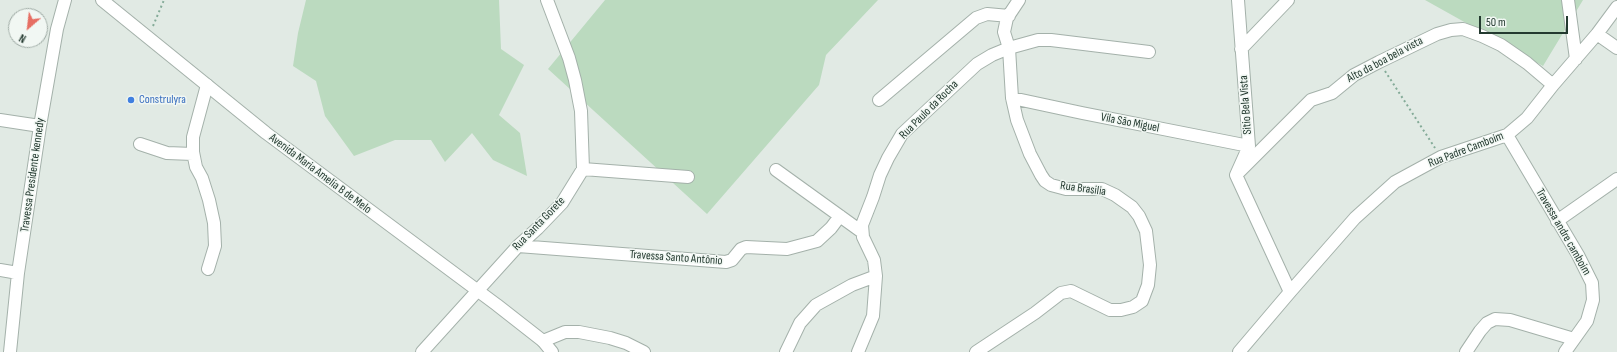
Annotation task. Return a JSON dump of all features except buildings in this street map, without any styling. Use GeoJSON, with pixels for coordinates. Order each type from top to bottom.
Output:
{"type":"FeatureCollection","features":[{"type":"Feature","properties":{"kind":"street","name":"Travessa Presidente kennedy"},"geometry":{"type":"LineString","coordinates":[[10,352],[18,273],[40,126],[57,29],[65,0]]}},
{"type":"Feature","properties":{"kind":"street","name":"Avenida Maria Amelia B de Melo"},"geometry":{"type":"LineString","coordinates":[[102,0],[272,137],[478,291],[543,341],[552,352]]}},
{"type":"Feature","properties":{"kind":"street"},"geometry":{"type":"LineString","coordinates":[[547,0],[569,58],[575,80],[581,111],[583,169],[688,177]]}},
{"type":"Feature","properties":{"kind":"street","name":"Rua Brasilia"},"geometry":{"type":"LineString","coordinates":[[976,352],[1035,313],[1061,293],[1071,291],[1110,310],[1121,310],[1134,307],[1142,301],[1148,286],[1150,265],[1146,231],[1139,216],[1126,201],[1102,189],[1066,188],[1051,184],[1045,180],[1030,154],[1020,130],[1012,98],[1009,48],[1004,32],[1004,27],[1009,16],[1019,0]]}},
{"type":"Feature","properties":{"kind":"street","name":"Sitio Bela Vista"},"geometry":{"type":"LineString","coordinates":[[1236,175],[1249,146],[1238,0]]}},
{"type":"Feature","properties":{"kind":"street"},"geometry":{"type":"LineString","coordinates":[[1241,49],[1288,0]]}},
{"type":"Feature","properties":{"kind":"street"},"geometry":{"type":"LineString","coordinates":[[1568,0],[1576,58]]}},
{"type":"Feature","properties":{"kind":"street","name":"Rua Padre Camboim"},"geometry":{"type":"LineString","coordinates":[[1239,352],[1355,218],[1394,182],[1441,157],[1507,135],[1527,118],[1553,85],[1598,34],[1617,7]]}},
{"type":"Feature","properties":{"kind":"street"},"geometry":{"type":"LineString","coordinates":[[879,100],[976,18],[987,14],[1009,16]]}},
{"type":"Feature","properties":{"kind":"street","name":"Alto da boa bela vista"},"geometry":{"type":"LineString","coordinates":[[1236,175],[1311,100],[1332,93],[1349,79],[1379,62],[1437,34],[1451,30],[1463,29],[1501,45],[1527,63],[1553,85]]}},
{"type":"Feature","properties":{"kind":"street"},"geometry":{"type":"LineString","coordinates":[[1598,34],[1617,48]]}},
{"type":"Feature","properties":{"kind":"street","name":"Rua Paulo da Rocha"},"geometry":{"type":"LineString","coordinates":[[862,232],[862,225],[880,175],[902,134],[977,64],[992,55],[1009,48],[1038,40],[1051,40],[1149,52]]}},
{"type":"Feature","properties":{"kind":"street"},"geometry":{"type":"LineString","coordinates":[[207,85],[193,137],[193,154],[196,167],[202,178],[209,200],[214,224],[215,246],[208,269]]}},
{"type":"Feature","properties":{"kind":"street","name":"Vila São Miguel"},"geometry":{"type":"LineString","coordinates":[[1012,98],[1249,146]]}},
{"type":"Feature","properties":{"kind":"street"},"geometry":{"type":"LineString","coordinates":[[0,120],[40,126]]}},
{"type":"Feature","properties":{"kind":"street","name":"Travessa andre camboim"},"geometry":{"type":"LineString","coordinates":[[1507,135],[1586,270],[1592,288],[1592,300],[1587,321],[1565,352]]}},
{"type":"Feature","properties":{"kind":"street"},"geometry":{"type":"LineString","coordinates":[[140,144],[168,153],[193,154]]}},
{"type":"Feature","properties":{"kind":"street","name":"Rua Santa Gorete"},"geometry":{"type":"LineString","coordinates":[[422,352],[518,246],[562,203],[583,169]]}},
{"type":"Feature","properties":{"kind":"street"},"geometry":{"type":"LineString","coordinates":[[776,170],[862,232],[862,237],[874,260],[876,276],[873,316],[858,352]]}},
{"type":"Feature","properties":{"kind":"street"},"geometry":{"type":"LineString","coordinates":[[1236,175],[1290,292]]}},
{"type":"Feature","properties":{"kind":"street"},"geometry":{"type":"LineString","coordinates":[[1557,221],[1617,179]]}},
{"type":"Feature","properties":{"kind":"street","name":"Travessa Santo Antônio"},"geometry":{"type":"LineString","coordinates":[[518,246],[726,262],[732,260],[741,249],[746,247],[787,249],[817,241],[831,228],[840,216]]}},
{"type":"Feature","properties":{"kind":"street"},"geometry":{"type":"LineString","coordinates":[[0,270],[18,273]]}},
{"type":"Feature","properties":{"kind":"street"},"geometry":{"type":"LineString","coordinates":[[786,352],[800,323],[816,305],[852,285],[876,276]]}},
{"type":"Feature","properties":{"kind":"street"},"geometry":{"type":"LineString","coordinates":[[1466,352],[1480,331],[1495,319],[1510,320],[1574,339]]}},
{"type":"Feature","properties":{"kind":"street"},"geometry":{"type":"LineString","coordinates":[[543,341],[565,332],[579,332],[610,338],[626,343],[644,352]]}},
{"type":"Feature","properties":{"kind":"path"},"geometry":{"type":"LineString","coordinates":[[148,37],[164,0]]}},
{"type":"Feature","properties":{"kind":"path"},"geometry":{"type":"LineString","coordinates":[[1379,62],[1441,157]]}},
{"type":"Feature","properties":{"kind":"green space"},"geometry":{"type":"Polygon","coordinates":[[[306,0],[499,0],[501,49],[524,65],[499,115],[520,133],[527,176],[493,160],[472,133],[445,162],[431,140],[395,140],[354,156],[325,116],[316,81],[293,66],[298,33],[306,0]]]}},
{"type":"Feature","properties":{"kind":"green space"},"geometry":{"type":"Polygon","coordinates":[[[605,0],[878,0],[826,55],[819,85],[707,214],[548,69],[605,0]]]}},
{"type":"Feature","properties":{"kind":"green space"},"geometry":{"type":"Polygon","coordinates":[[[1425,0],[1583,0],[1543,66],[1425,0]]]}},
{"type":"Feature","properties":{"kind":"place","name":"Construlyra"},"geometry":{"type":"Point","coordinates":[131,100]}}]}
